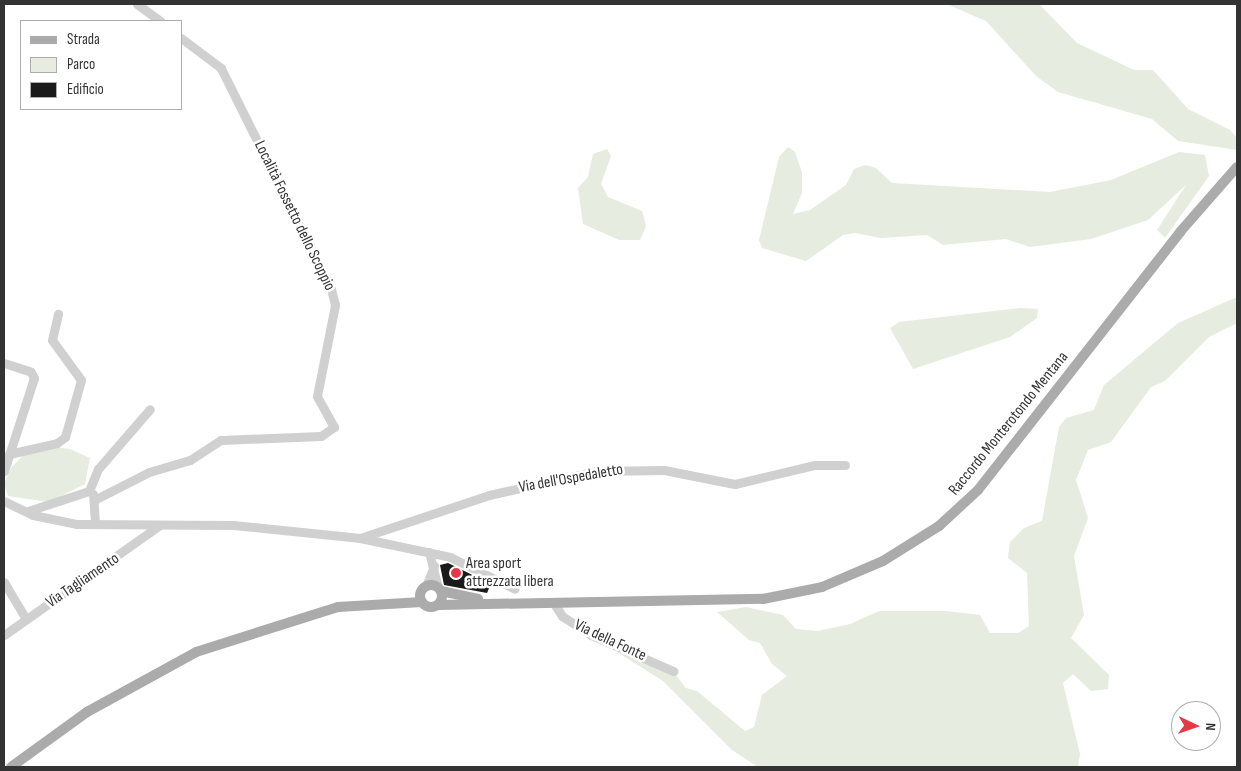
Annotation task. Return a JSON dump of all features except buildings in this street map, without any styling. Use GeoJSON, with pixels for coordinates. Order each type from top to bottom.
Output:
{"type":"FeatureCollection","features":[{"type":"Feature","properties":{"kind":"main road","name":"Raccordo Monterotondo Mentana"},"geometry":{"type":"LineString","coordinates":[[422,602],[438,605],[507,602],[777,598],[848,577],[913,545],[978,490],[1180,232],[1237,167]]}},
{"type":"Feature","properties":{"kind":"main road"},"geometry":{"type":"LineString","coordinates":[[377,603],[422,602],[424,588]]}},
{"type":"Feature","properties":{"kind":"main road"},"geometry":{"type":"LineString","coordinates":[[10,767],[87,712],[196,652],[291,620],[377,603],[424,588],[439,589],[456,597],[507,602]]}},
{"type":"Feature","properties":{"kind":"main road"},"geometry":{"type":"LineString","coordinates":[[438,605],[439,589]]}},
{"type":"Feature","properties":{"kind":"street"},"geometry":{"type":"LineString","coordinates":[[137,4],[159,20]]}},
{"type":"Feature","properties":{"kind":"street","name":"Località Fossetto dello Scoppio"},"geometry":{"type":"LineString","coordinates":[[96,499],[149,472],[190,460],[221,440],[321,436],[334,427],[317,396],[335,305],[331,289],[220,68],[182,39]]}},
{"type":"Feature","properties":{"kind":"street"},"geometry":{"type":"LineString","coordinates":[[9,454],[57,443],[65,437],[81,380],[52,340],[58,314]]}},
{"type":"Feature","properties":{"kind":"street"},"geometry":{"type":"LineString","coordinates":[[4,363],[31,372],[33,384],[4,471]]}},
{"type":"Feature","properties":{"kind":"street"},"geometry":{"type":"LineString","coordinates":[[25,512],[89,491],[98,469],[150,409]]}},
{"type":"Feature","properties":{"kind":"street","name":"Via dell'Ospedaletto"},"geometry":{"type":"LineString","coordinates":[[360,538],[490,495],[597,471],[664,470],[735,484],[815,465],[844,465]]}},
{"type":"Feature","properties":{"kind":"street"},"geometry":{"type":"LineString","coordinates":[[89,491],[96,499],[95,524]]}},
{"type":"Feature","properties":{"kind":"street"},"geometry":{"type":"LineString","coordinates":[[4,501],[25,512],[95,524],[233,525],[360,538],[454,559],[515,589]]}},
{"type":"Feature","properties":{"kind":"street","name":"Via Tagliamento"},"geometry":{"type":"LineString","coordinates":[[4,635],[160,524]]}},
{"type":"Feature","properties":{"kind":"street"},"geometry":{"type":"LineString","coordinates":[[429,552],[439,589]]}},
{"type":"Feature","properties":{"kind":"street"},"geometry":{"type":"LineString","coordinates":[[424,588],[434,566]]}},
{"type":"Feature","properties":{"kind":"street"},"geometry":{"type":"LineString","coordinates":[[4,582],[26,619]]}},
{"type":"Feature","properties":{"kind":"street","name":"Via della Fonte"},"geometry":{"type":"LineString","coordinates":[[553,602],[562,616],[583,630],[674,672]]}},
{"type":"Feature","properties":{"kind":"green space"},"geometry":{"type":"Polygon","coordinates":[[[946,4],[1039,4],[1077,43],[1134,70],[1153,70],[1188,109],[1230,130],[1237,138],[1237,150],[1178,141],[1152,119],[1058,92],[1036,76],[986,21],[946,4]]]}},
{"type":"Feature","properties":{"kind":"green space"},"geometry":{"type":"Polygon","coordinates":[[[788,147],[795,152],[802,172],[802,193],[793,214],[810,210],[846,185],[854,169],[865,165],[876,168],[892,183],[1050,192],[1111,180],[1179,152],[1205,155],[1209,176],[1165,238],[1157,230],[1186,185],[1148,220],[1091,239],[1030,247],[1006,239],[943,245],[927,235],[881,238],[855,233],[843,235],[806,261],[762,248],[759,240],[779,157],[788,147]]]}},
{"type":"Feature","properties":{"kind":"green space"},"geometry":{"type":"Polygon","coordinates":[[[607,149],[611,156],[601,184],[608,197],[642,211],[646,226],[640,240],[619,240],[583,224],[578,188],[588,177],[593,154],[607,149]]]}},
{"type":"Feature","properties":{"kind":"green space"},"geometry":{"type":"Polygon","coordinates":[[[1237,297],[1237,323],[1209,337],[1165,381],[1151,387],[1111,442],[1088,450],[1076,480],[1088,518],[1074,556],[1084,615],[1071,638],[1109,675],[1108,689],[1091,691],[1073,674],[1063,683],[1080,754],[1078,767],[758,767],[732,750],[663,681],[617,652],[674,673],[686,688],[697,691],[745,731],[754,727],[762,695],[787,676],[772,664],[760,643],[749,640],[717,612],[746,607],[783,615],[796,629],[818,631],[850,624],[879,611],[946,611],[980,615],[990,633],[1018,633],[1029,626],[1027,573],[1008,558],[1010,542],[1024,528],[1042,521],[1059,427],[1066,418],[1094,410],[1104,385],[1178,323],[1237,297]]]}},
{"type":"Feature","properties":{"kind":"green space"},"geometry":{"type":"Polygon","coordinates":[[[1020,308],[1038,309],[1037,318],[1010,337],[913,369],[890,328],[899,322],[1020,308]]]}},
{"type":"Feature","properties":{"kind":"green space"},"geometry":{"type":"Polygon","coordinates":[[[47,446],[70,449],[90,458],[85,484],[49,502],[8,496],[4,484],[11,468],[24,454],[47,446]]]}},
{"type":"Feature","properties":{"kind":"place","name":"Area sport attrezzata libera"},"geometry":{"type":"Point","coordinates":[456,573]}}]}
